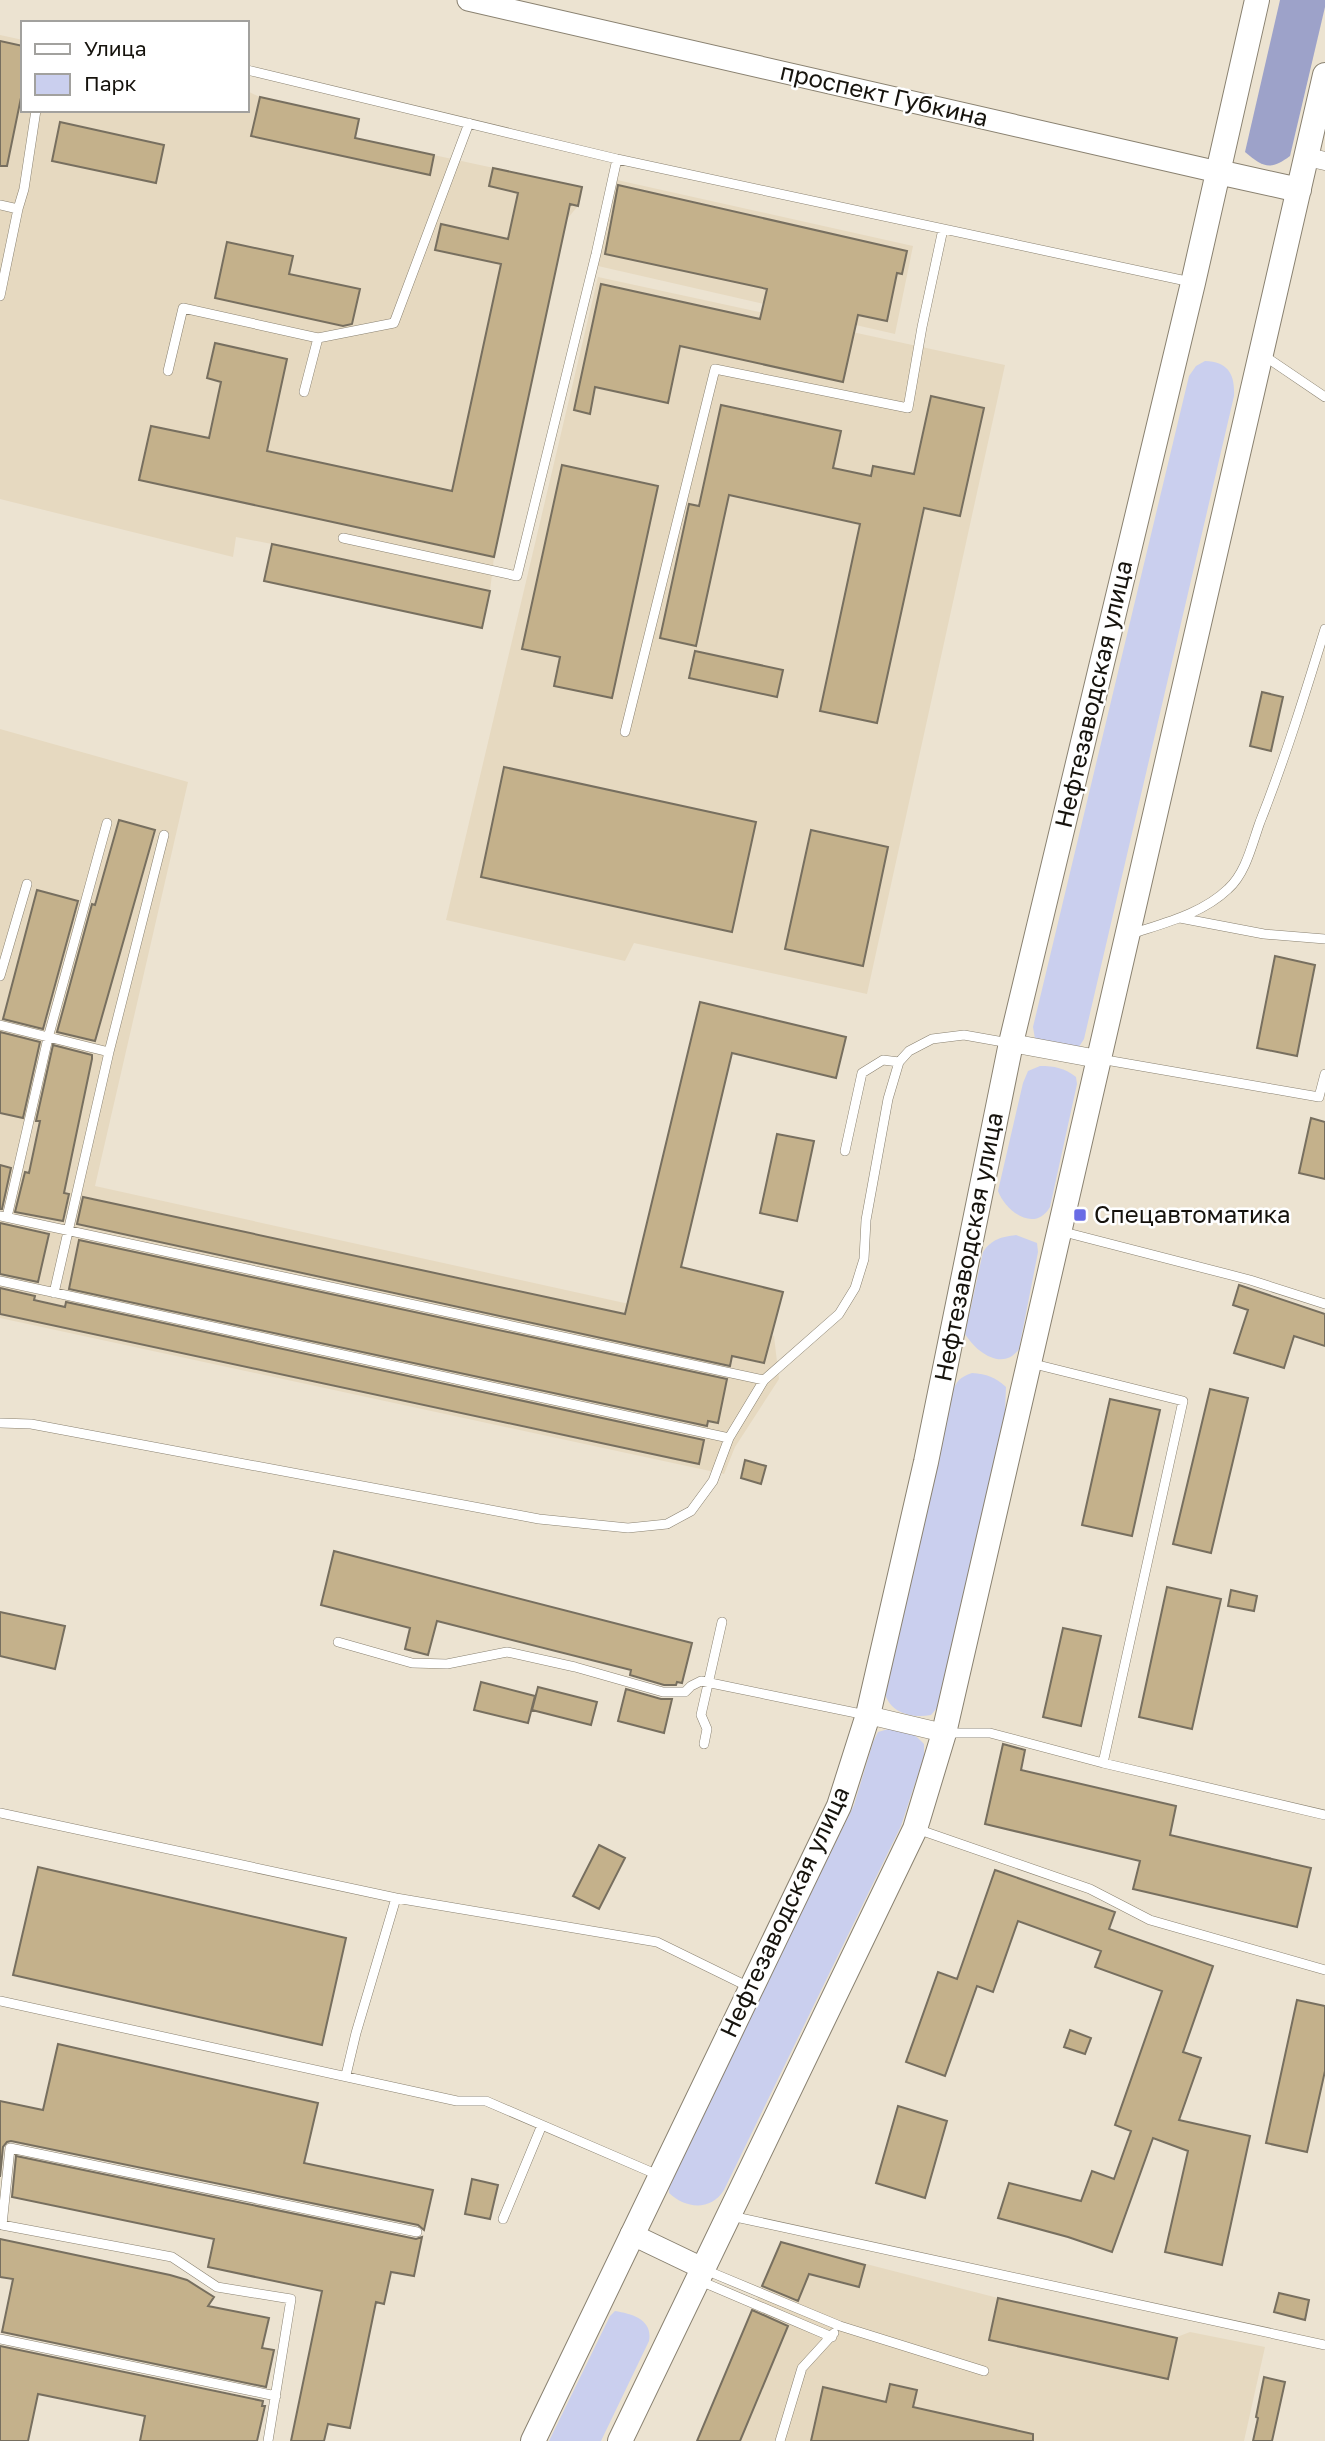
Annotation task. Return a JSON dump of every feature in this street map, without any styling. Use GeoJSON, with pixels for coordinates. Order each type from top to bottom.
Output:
{"type":"FeatureCollection","features":[{"type":"Feature","properties":{"kind":"main road","name":"Нефтезаводская улица"},"geometry":{"type":"LineString","coordinates":[[533,2441],[839,1807],[868,1715],[926,1462],[1011,1043],[1193,283],[1257,0]]}},
{"type":"Feature","properties":{"kind":"main road"},"geometry":{"type":"LineString","coordinates":[[620,2441],[915,1829],[944,1733],[1299,190],[1316,159],[1325,75]]}},
{"type":"Feature","properties":{"kind":"main road","name":"проспект Губкина"},"geometry":{"type":"LineString","coordinates":[[1218,172],[1299,190]]}},
{"type":"Feature","properties":{"kind":"street","name":"проспект Губкина"},"geometry":{"type":"LineString","coordinates":[[468,0],[1218,172]]}},
{"type":"Feature","properties":{"kind":"street"},"geometry":{"type":"LineString","coordinates":[[1011,1043],[1098,1059]]}},
{"type":"Feature","properties":{"kind":"street"},"geometry":{"type":"LineString","coordinates":[[868,1715],[944,1733]]}},
{"type":"Feature","properties":{"kind":"street"},"geometry":{"type":"LineString","coordinates":[[631,2234],[699,2274]]}},
{"type":"Feature","properties":{"kind":"lane"},"geometry":{"type":"LineString","coordinates":[[248,70],[617,159],[1193,283]]}},
{"type":"Feature","properties":{"kind":"lane"},"geometry":{"type":"LineString","coordinates":[[0,296],[24,189],[36,112]]}},
{"type":"Feature","properties":{"kind":"lane"},"geometry":{"type":"LineString","coordinates":[[168,371],[183,308],[318,338],[394,323],[469,123]]}},
{"type":"Feature","properties":{"kind":"lane"},"geometry":{"type":"LineString","coordinates":[[343,538],[517,576],[617,159]]}},
{"type":"Feature","properties":{"kind":"lane"},"geometry":{"type":"LineString","coordinates":[[0,205],[18,209]]}},
{"type":"Feature","properties":{"kind":"lane"},"geometry":{"type":"LineString","coordinates":[[625,732],[715,369],[908,408],[943,229]]}},
{"type":"Feature","properties":{"kind":"lane"},"geometry":{"type":"LineString","coordinates":[[304,392],[318,338]]}},
{"type":"Feature","properties":{"kind":"lane"},"geometry":{"type":"LineString","coordinates":[[1262,354],[1325,397]]}},
{"type":"Feature","properties":{"kind":"lane"},"geometry":{"type":"LineString","coordinates":[[1128,935],[1180,918],[1208,904],[1229,889],[1243,869],[1284,761],[1325,629]]}},
{"type":"Feature","properties":{"kind":"lane"},"geometry":{"type":"LineString","coordinates":[[107,823],[48,1038],[3,1217],[764,1381]]}},
{"type":"Feature","properties":{"kind":"lane"},"geometry":{"type":"LineString","coordinates":[[54,1293],[109,1052],[164,835]]}},
{"type":"Feature","properties":{"kind":"lane"},"geometry":{"type":"LineString","coordinates":[[0,976],[27,884]]}},
{"type":"Feature","properties":{"kind":"lane"},"geometry":{"type":"LineString","coordinates":[[1180,918],[1264,934],[1325,939]]}},
{"type":"Feature","properties":{"kind":"lane"},"geometry":{"type":"LineString","coordinates":[[0,1024],[109,1052]]}},
{"type":"Feature","properties":{"kind":"lane"},"geometry":{"type":"LineString","coordinates":[[0,1423],[31,1424],[539,1519],[628,1528],[667,1524],[691,1511],[713,1481],[729,1438],[764,1381],[839,1314],[855,1288],[864,1259],[866,1220],[888,1098],[899,1062],[909,1051],[932,1039],[964,1035],[1011,1043]]}},
{"type":"Feature","properties":{"kind":"lane"},"geometry":{"type":"LineString","coordinates":[[1098,1059],[1319,1097],[1325,1074]]}},
{"type":"Feature","properties":{"kind":"lane"},"geometry":{"type":"LineString","coordinates":[[845,1151],[862,1073],[883,1060],[899,1062]]}},
{"type":"Feature","properties":{"kind":"lane"},"geometry":{"type":"LineString","coordinates":[[1059,1231],[1250,1280],[1325,1304]]}},
{"type":"Feature","properties":{"kind":"lane"},"geometry":{"type":"LineString","coordinates":[[0,1282],[729,1438]]}},
{"type":"Feature","properties":{"kind":"lane"},"geometry":{"type":"LineString","coordinates":[[1028,1363],[1183,1401],[1103,1763]]}},
{"type":"Feature","properties":{"kind":"lane"},"geometry":{"type":"LineString","coordinates":[[705,1744],[707,1729],[701,1715],[722,1622]]}},
{"type":"Feature","properties":{"kind":"lane"},"geometry":{"type":"LineString","coordinates":[[338,1643],[412,1662],[447,1664],[507,1652],[548,1660],[663,1692],[685,1692],[701,1681],[868,1715]]}},
{"type":"Feature","properties":{"kind":"lane"},"geometry":{"type":"LineString","coordinates":[[944,1733],[990,1733],[1103,1763],[1325,1815]]}},
{"type":"Feature","properties":{"kind":"lane"},"geometry":{"type":"LineString","coordinates":[[0,1813],[396,1898],[657,1942],[751,1988]]}},
{"type":"Feature","properties":{"kind":"lane"},"geometry":{"type":"LineString","coordinates":[[915,1829],[1090,1889],[1150,1920],[1325,1970]]}},
{"type":"Feature","properties":{"kind":"lane"},"geometry":{"type":"LineString","coordinates":[[346,2075],[396,1898]]}},
{"type":"Feature","properties":{"kind":"lane"},"geometry":{"type":"LineString","coordinates":[[0,2001],[457,2101],[486,2101],[660,2175]]}},
{"type":"Feature","properties":{"kind":"lane"},"geometry":{"type":"LineString","coordinates":[[503,2219],[542,2125]]}},
{"type":"Feature","properties":{"kind":"lane"},"geometry":{"type":"LineString","coordinates":[[268,2441],[291,2299],[217,2287],[172,2257],[2,2225],[10,2148],[417,2232]]}},
{"type":"Feature","properties":{"kind":"lane"},"geometry":{"type":"LineString","coordinates":[[728,2216],[1325,2345]]}},
{"type":"Feature","properties":{"kind":"lane"},"geometry":{"type":"LineString","coordinates":[[699,2274],[839,2326],[984,2371]]}},
{"type":"Feature","properties":{"kind":"lane"},"geometry":{"type":"LineString","coordinates":[[699,2274],[832,2337]]}},
{"type":"Feature","properties":{"kind":"lane"},"geometry":{"type":"LineString","coordinates":[[780,2441],[802,2368],[839,2326]]}},
{"type":"Feature","properties":{"kind":"lane"},"geometry":{"type":"LineString","coordinates":[[0,2339],[276,2396]]}},
{"type":"Feature","properties":{"kind":"shaded area"},"geometry":{"type":"Polygon","coordinates":[[[1280,0],[1325,0],[1325,7],[1290,156],[1277,164],[1267,165],[1245,152],[1280,0]]]}},
{"type":"Feature","properties":{"kind":"shaded area"},"geometry":{"type":"Polygon","coordinates":[[[0,35],[21,40],[21,112],[248,112],[248,91],[260,97],[359,119],[355,138],[582,187],[578,206],[567,219],[494,557],[482,628],[264,581],[272,544],[236,537],[233,557],[0,499],[0,35]]]}},
{"type":"Feature","properties":{"kind":"shaded area"},"geometry":{"type":"Polygon","coordinates":[[[617,180],[913,246],[895,334],[598,266],[617,180]]]}},
{"type":"Feature","properties":{"kind":"shaded area"},"geometry":{"type":"Polygon","coordinates":[[[598,277],[1005,365],[867,994],[634,943],[625,961],[446,920],[598,277]]]}},
{"type":"Feature","properties":{"kind":"shaded area"},"geometry":{"type":"Polygon","coordinates":[[[0,729],[188,782],[95,1186],[774,1336],[779,1379],[735,1447],[724,1474],[0,1318],[0,729]]]}},
{"type":"Feature","properties":{"kind":"shaded area"},"geometry":{"type":"Polygon","coordinates":[[[781,2242],[998,2298],[1177,2337],[1190,2332],[1265,2347],[1244,2441],[697,2441],[781,2242]]]}},
{"type":"Feature","properties":{"kind":"green space"},"geometry":{"type":"Polygon","coordinates":[[[1205,361],[1220,364],[1229,371],[1234,396],[1084,1039],[1077,1050],[1035,1039],[1033,1027],[1189,376],[1196,366],[1205,361]]]}},
{"type":"Feature","properties":{"kind":"green space"},"geometry":{"type":"Polygon","coordinates":[[[1040,1066],[1068,1071],[1076,1077],[1077,1084],[1050,1207],[1044,1215],[1029,1219],[1021,1217],[1007,1206],[998,1191],[1023,1083],[1028,1071],[1040,1066]]]}},
{"type":"Feature","properties":{"kind":"green space"},"geometry":{"type":"Polygon","coordinates":[[[1016,1235],[1037,1243],[1038,1252],[1019,1349],[1013,1356],[998,1359],[983,1353],[965,1334],[983,1252],[997,1239],[1016,1235]]]}},
{"type":"Feature","properties":{"kind":"green space"},"geometry":{"type":"Polygon","coordinates":[[[972,1373],[990,1377],[1006,1387],[1005,1412],[942,1702],[931,1715],[908,1715],[890,1703],[884,1689],[952,1393],[959,1380],[972,1373]]]}},
{"type":"Feature","properties":{"kind":"green space"},"geometry":{"type":"Polygon","coordinates":[[[892,1728],[909,1732],[924,1744],[924,1756],[901,1826],[724,2190],[712,2202],[690,2205],[683,2202],[669,2193],[669,2185],[854,1805],[873,1742],[878,1732],[892,1728]]]}},
{"type":"Feature","properties":{"kind":"green space"},"geometry":{"type":"Polygon","coordinates":[[[615,2311],[635,2316],[645,2323],[649,2341],[601,2441],[549,2441],[610,2316],[615,2311]]]}},
{"type":"Feature","properties":{"kind":"building"},"geometry":{"type":"Polygon","coordinates":[[[0,41],[21,46],[21,98],[7,166],[0,166],[0,41]]]}},
{"type":"Feature","properties":{"kind":"building"},"geometry":{"type":"Polygon","coordinates":[[[260,97],[359,119],[355,138],[434,155],[430,175],[251,136],[260,97]]]}},
{"type":"Feature","properties":{"kind":"building"},"geometry":{"type":"Polygon","coordinates":[[[60,122],[164,145],[156,183],[52,161],[60,122]]]}},
{"type":"Feature","properties":{"kind":"building"},"geometry":{"type":"Polygon","coordinates":[[[493,168],[582,187],[578,206],[570,204],[494,557],[139,480],[151,426],[209,438],[221,382],[207,378],[215,343],[287,359],[267,451],[452,491],[501,264],[435,250],[441,224],[508,239],[518,193],[489,186],[493,168]]]}},
{"type":"Feature","properties":{"kind":"building"},"geometry":{"type":"Polygon","coordinates":[[[618,185],[907,251],[902,274],[897,273],[887,321],[858,315],[843,382],[680,346],[668,403],[595,387],[590,414],[574,410],[601,284],[760,319],[767,289],[605,254],[618,185]]]}},
{"type":"Feature","properties":{"kind":"building"},"geometry":{"type":"Polygon","coordinates":[[[227,242],[293,256],[289,274],[360,289],[352,324],[343,326],[215,298],[227,242]]]}},
{"type":"Feature","properties":{"kind":"building"},"geometry":{"type":"Polygon","coordinates":[[[931,396],[984,408],[960,516],[924,508],[877,723],[820,711],[860,524],[729,495],[696,646],[660,638],[689,504],[699,506],[721,405],[841,431],[833,468],[871,476],[873,466],[914,474],[931,396]]]}},
{"type":"Feature","properties":{"kind":"building"},"geometry":{"type":"Polygon","coordinates":[[[562,465],[658,486],[612,698],[554,686],[560,657],[522,649],[562,465]]]}},
{"type":"Feature","properties":{"kind":"building"},"geometry":{"type":"Polygon","coordinates":[[[272,544],[490,591],[482,628],[264,581],[272,544]]]}},
{"type":"Feature","properties":{"kind":"building"},"geometry":{"type":"Polygon","coordinates":[[[695,651],[783,670],[777,697],[689,678],[695,651]]]}},
{"type":"Feature","properties":{"kind":"building"},"geometry":{"type":"Polygon","coordinates":[[[1262,692],[1283,697],[1271,751],[1250,746],[1262,692]]]}},
{"type":"Feature","properties":{"kind":"building"},"geometry":{"type":"Polygon","coordinates":[[[504,767],[756,822],[732,932],[481,877],[504,767]]]}},
{"type":"Feature","properties":{"kind":"building"},"geometry":{"type":"Polygon","coordinates":[[[119,820],[155,830],[95,1041],[57,1032],[92,904],[95,905],[119,820]]]}},
{"type":"Feature","properties":{"kind":"building"},"geometry":{"type":"Polygon","coordinates":[[[811,830],[888,847],[863,966],[785,949],[811,830]]]}},
{"type":"Feature","properties":{"kind":"building"},"geometry":{"type":"Polygon","coordinates":[[[37,890],[78,901],[43,1029],[3,1019],[37,890]]]}},
{"type":"Feature","properties":{"kind":"building"},"geometry":{"type":"Polygon","coordinates":[[[1275,956],[1315,965],[1297,1056],[1257,1048],[1275,956]]]}},
{"type":"Feature","properties":{"kind":"building"},"geometry":{"type":"Polygon","coordinates":[[[700,1002],[846,1037],[836,1078],[732,1053],[681,1267],[783,1292],[764,1363],[732,1356],[730,1366],[77,1224],[83,1197],[625,1314],[700,1002]]]}},
{"type":"Feature","properties":{"kind":"building"},"geometry":{"type":"Polygon","coordinates":[[[0,1032],[40,1042],[23,1118],[0,1113],[0,1032]]]}},
{"type":"Feature","properties":{"kind":"building"},"geometry":{"type":"Polygon","coordinates":[[[53,1045],[92,1055],[64,1193],[69,1194],[63,1221],[15,1212],[25,1172],[29,1173],[40,1121],[36,1121],[53,1045]]]}},
{"type":"Feature","properties":{"kind":"building"},"geometry":{"type":"Polygon","coordinates":[[[1311,1118],[1325,1122],[1325,1179],[1299,1173],[1311,1118]]]}},
{"type":"Feature","properties":{"kind":"building"},"geometry":{"type":"Polygon","coordinates":[[[777,1134],[814,1141],[797,1221],[760,1213],[777,1134]]]}},
{"type":"Feature","properties":{"kind":"building"},"geometry":{"type":"Polygon","coordinates":[[[0,1165],[11,1168],[2,1209],[0,1209],[0,1165]]]}},
{"type":"Feature","properties":{"kind":"building"},"geometry":{"type":"Polygon","coordinates":[[[0,1223],[49,1234],[38,1282],[0,1274],[0,1223]]]}},
{"type":"Feature","properties":{"kind":"building"},"geometry":{"type":"Polygon","coordinates":[[[79,1240],[727,1379],[718,1423],[708,1421],[707,1426],[69,1289],[79,1240]]]}},
{"type":"Feature","properties":{"kind":"building"},"geometry":{"type":"Polygon","coordinates":[[[1239,1285],[1325,1314],[1325,1346],[1294,1336],[1284,1368],[1234,1353],[1248,1310],[1233,1305],[1239,1285]]]}},
{"type":"Feature","properties":{"kind":"building"},"geometry":{"type":"Polygon","coordinates":[[[0,1288],[35,1296],[34,1300],[65,1307],[66,1302],[704,1440],[699,1464],[0,1314],[0,1288]]]}},
{"type":"Feature","properties":{"kind":"building"},"geometry":{"type":"Polygon","coordinates":[[[1210,1389],[1248,1398],[1211,1553],[1173,1544],[1210,1389]]]}},
{"type":"Feature","properties":{"kind":"building"},"geometry":{"type":"Polygon","coordinates":[[[1110,1399],[1160,1410],[1132,1536],[1082,1525],[1110,1399]]]}},
{"type":"Feature","properties":{"kind":"building"},"geometry":{"type":"Polygon","coordinates":[[[745,1460],[766,1466],[761,1484],[741,1478],[745,1460]]]}},
{"type":"Feature","properties":{"kind":"building"},"geometry":{"type":"Polygon","coordinates":[[[334,1551],[692,1643],[682,1683],[664,1685],[630,1675],[631,1670],[437,1621],[428,1655],[405,1649],[410,1628],[321,1605],[334,1551]]]}},
{"type":"Feature","properties":{"kind":"building"},"geometry":{"type":"Polygon","coordinates":[[[1167,1587],[1221,1599],[1192,1729],[1139,1717],[1167,1587]]]}},
{"type":"Feature","properties":{"kind":"building"},"geometry":{"type":"Polygon","coordinates":[[[1231,1590],[1257,1596],[1254,1611],[1228,1606],[1231,1590]]]}},
{"type":"Feature","properties":{"kind":"building"},"geometry":{"type":"Polygon","coordinates":[[[0,1612],[65,1626],[55,1669],[0,1656],[0,1612]]]}},
{"type":"Feature","properties":{"kind":"building"},"geometry":{"type":"Polygon","coordinates":[[[1063,1628],[1101,1636],[1081,1726],[1043,1717],[1063,1628]]]}},
{"type":"Feature","properties":{"kind":"building"},"geometry":{"type":"Polygon","coordinates":[[[481,1682],[535,1696],[528,1723],[474,1710],[481,1682]]]}},
{"type":"Feature","properties":{"kind":"building"},"geometry":{"type":"Polygon","coordinates":[[[538,1687],[597,1702],[591,1725],[532,1710],[538,1687]]]}},
{"type":"Feature","properties":{"kind":"building"},"geometry":{"type":"Polygon","coordinates":[[[626,1689],[661,1699],[672,1699],[664,1733],[618,1721],[626,1689]]]}},
{"type":"Feature","properties":{"kind":"building"},"geometry":{"type":"Polygon","coordinates":[[[1003,1744],[1025,1750],[1021,1770],[1176,1806],[1170,1835],[1311,1868],[1297,1927],[1133,1889],[1140,1861],[985,1824],[1003,1744]]]}},
{"type":"Feature","properties":{"kind":"building"},"geometry":{"type":"Polygon","coordinates":[[[599,1845],[625,1858],[599,1909],[573,1896],[599,1845]]]}},
{"type":"Feature","properties":{"kind":"building"},"geometry":{"type":"Polygon","coordinates":[[[38,1867],[346,1938],[322,2045],[13,1975],[38,1867]]]}},
{"type":"Feature","properties":{"kind":"building"},"geometry":{"type":"Polygon","coordinates":[[[995,1870],[1115,1912],[1109,1929],[1213,1966],[1183,2052],[1201,2058],[1179,2120],[1250,2136],[1222,2265],[1165,2252],[1188,2151],[1153,2138],[1112,2252],[998,2218],[1009,2183],[1081,2201],[1092,2171],[1114,2179],[1131,2131],[1115,2125],[1162,1991],[1095,1967],[1101,1951],[1018,1921],[993,1992],[977,1986],[945,2076],[906,2062],[938,1972],[957,1979],[995,1870]]]}},
{"type":"Feature","properties":{"kind":"building"},"geometry":{"type":"Polygon","coordinates":[[[1297,2000],[1325,2006],[1325,2071],[1307,2152],[1266,2143],[1297,2000]]]}},
{"type":"Feature","properties":{"kind":"building"},"geometry":{"type":"Polygon","coordinates":[[[1070,2030],[1091,2038],[1085,2054],[1064,2047],[1070,2030]]]}},
{"type":"Feature","properties":{"kind":"building"},"geometry":{"type":"Polygon","coordinates":[[[58,2044],[318,2103],[304,2163],[433,2190],[424,2230],[418,2225],[11,2141],[3,2147],[0,2177],[0,2101],[43,2110],[58,2044]]]}},
{"type":"Feature","properties":{"kind":"building"},"geometry":{"type":"Polygon","coordinates":[[[898,2106],[947,2121],[925,2198],[876,2183],[898,2106]]]}},
{"type":"Feature","properties":{"kind":"building"},"geometry":{"type":"Polygon","coordinates":[[[16,2156],[416,2239],[422,2237],[414,2276],[391,2272],[384,2304],[376,2302],[350,2428],[328,2424],[324,2441],[291,2441],[322,2291],[208,2267],[214,2239],[12,2197],[16,2156]]]}},
{"type":"Feature","properties":{"kind":"building"},"geometry":{"type":"Polygon","coordinates":[[[472,2179],[498,2185],[490,2219],[465,2214],[472,2179]]]}},
{"type":"Feature","properties":{"kind":"building"},"geometry":{"type":"Polygon","coordinates":[[[0,2239],[170,2275],[187,2280],[214,2297],[208,2306],[269,2318],[262,2348],[274,2350],[266,2387],[2,2332],[13,2279],[0,2277],[0,2239]]]}},
{"type":"Feature","properties":{"kind":"building"},"geometry":{"type":"Polygon","coordinates":[[[781,2242],[865,2265],[859,2287],[809,2274],[798,2301],[762,2286],[781,2242]]]}},
{"type":"Feature","properties":{"kind":"building"},"geometry":{"type":"Polygon","coordinates":[[[1279,2293],[1309,2300],[1305,2320],[1274,2312],[1279,2293]]]}},
{"type":"Feature","properties":{"kind":"building"},"geometry":{"type":"Polygon","coordinates":[[[998,2298],[1177,2338],[1168,2379],[989,2340],[998,2298]]]}},
{"type":"Feature","properties":{"kind":"building"},"geometry":{"type":"Polygon","coordinates":[[[752,2310],[788,2326],[740,2441],[697,2441],[752,2310]]]}},
{"type":"Feature","properties":{"kind":"building"},"geometry":{"type":"Polygon","coordinates":[[[0,2346],[263,2401],[262,2406],[265,2406],[257,2441],[140,2441],[145,2416],[38,2394],[28,2441],[0,2441],[0,2346]]]}},
{"type":"Feature","properties":{"kind":"building"},"geometry":{"type":"Polygon","coordinates":[[[1264,2377],[1285,2382],[1272,2441],[1253,2441],[1258,2418],[1256,2417],[1264,2377]]]}},
{"type":"Feature","properties":{"kind":"building"},"geometry":{"type":"Polygon","coordinates":[[[890,2384],[917,2390],[913,2407],[1033,2434],[1033,2441],[811,2441],[823,2387],[886,2402],[890,2384]]]}},
{"type":"Feature","properties":{"kind":"place","name":"Спецавтоматика"},"geometry":{"type":"Point","coordinates":[1080,1215]}}]}
